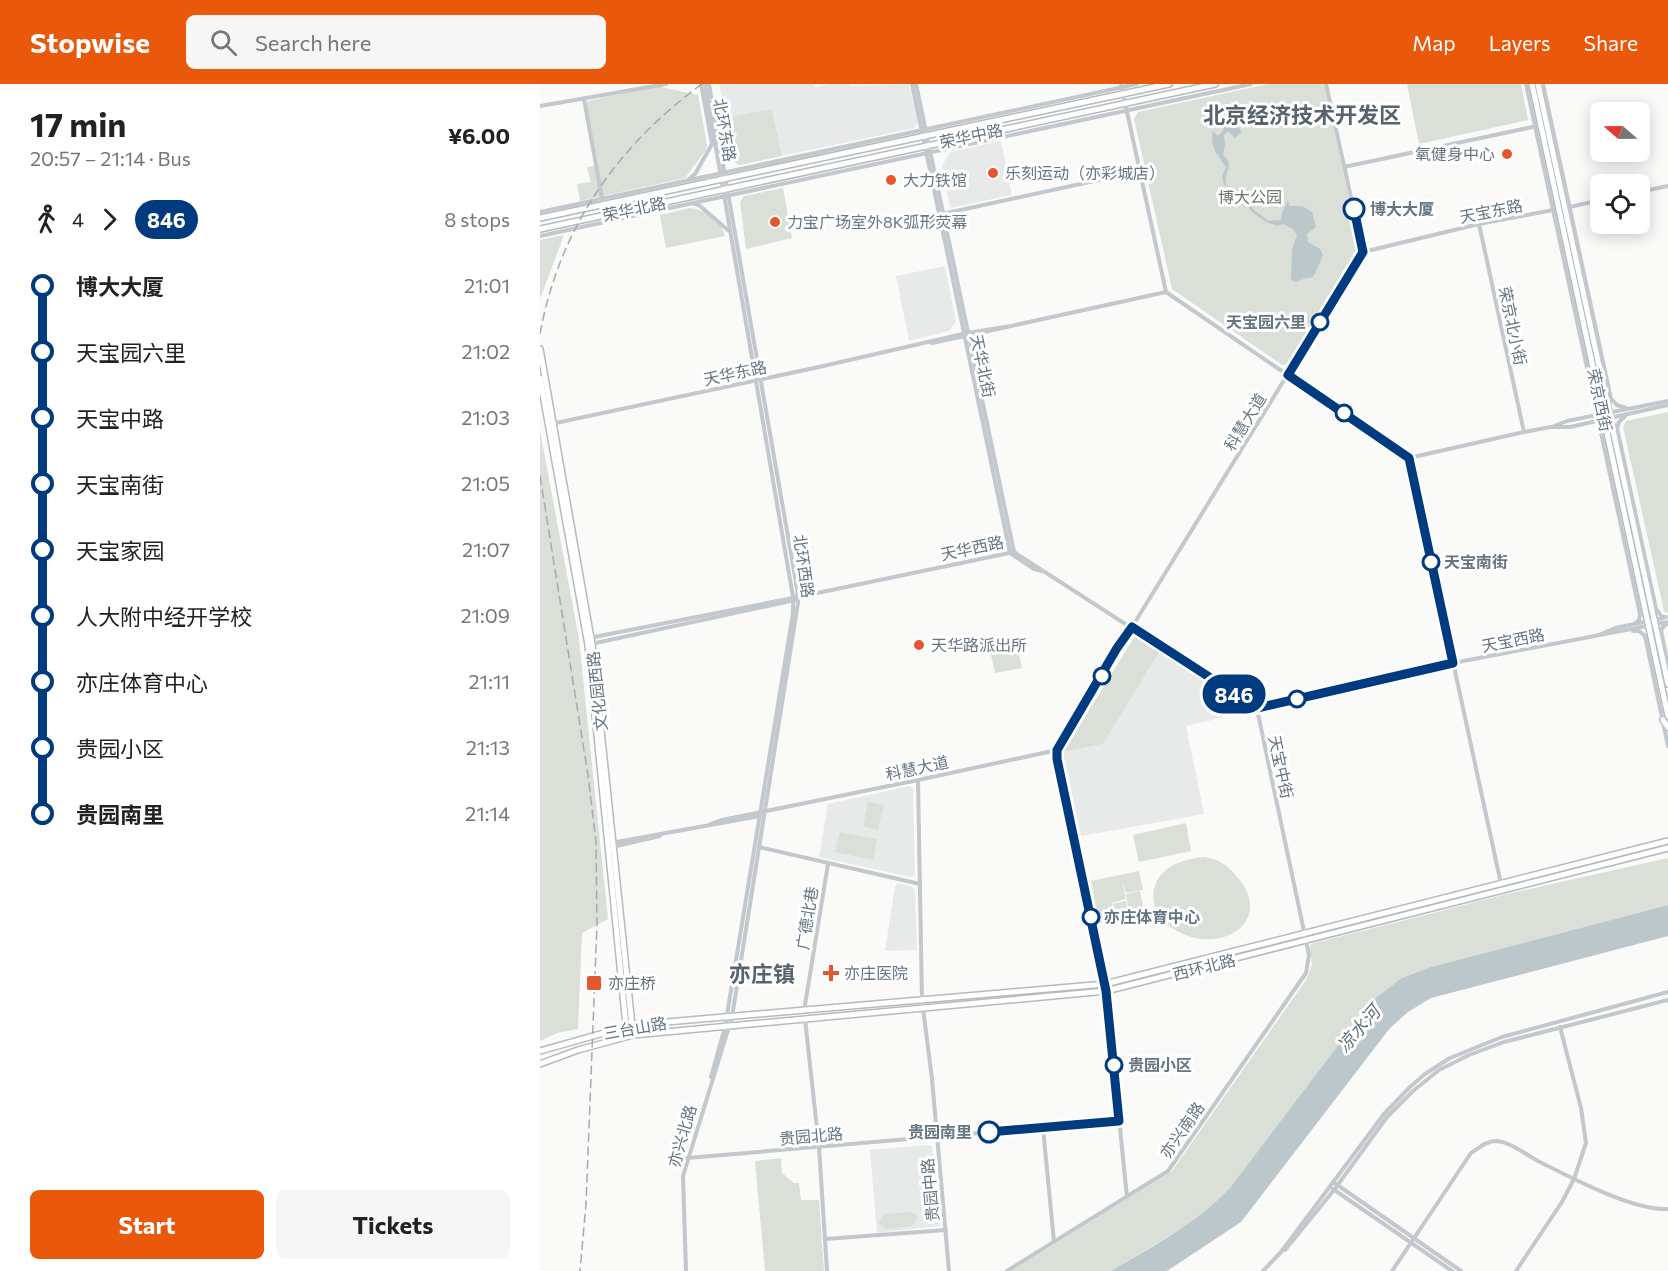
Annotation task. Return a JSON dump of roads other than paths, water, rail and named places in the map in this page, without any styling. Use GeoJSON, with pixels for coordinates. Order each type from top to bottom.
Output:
{"type":"FeatureCollection","features":[{"type":"Feature","properties":{"kind":"main road","name":"荣华中路"},"geometry":{"type":"LineString","coordinates":[[723,180],[925,133],[984,124],[1122,88],[1169,84]]}},
{"type":"Feature","properties":{"kind":"main road","name":"荣华中路"},"geometry":{"type":"LineString","coordinates":[[726,193],[869,158],[1215,84]]}},
{"type":"Feature","properties":{"kind":"main road","name":"荣京西街"},"geometry":{"type":"LineString","coordinates":[[1532,84],[1538,126],[1668,684]]}},
{"type":"Feature","properties":{"kind":"main road","name":"荣京西街"},"geometry":{"type":"LineString","coordinates":[[1538,84],[1604,416]]}},
{"type":"Feature","properties":{"kind":"main road","name":"荣华北路"},"geometry":{"type":"LineString","coordinates":[[540,218],[723,180]]}},
{"type":"Feature","properties":{"kind":"main road","name":"荣华北路"},"geometry":{"type":"LineString","coordinates":[[540,229],[649,206],[726,193]]}},
{"type":"Feature","properties":{"kind":"main road","name":"文化园西路"},"geometry":{"type":"LineString","coordinates":[[540,349],[589,641],[630,1036]]}},
{"type":"Feature","properties":{"kind":"main road","name":"文化园西路"},"geometry":{"type":"LineString","coordinates":[[540,378],[551,424]]}},
{"type":"Feature","properties":{"kind":"main road","name":"荣京西街"},"geometry":{"type":"LineString","coordinates":[[1652,623],[1668,716]]}},
{"type":"Feature","properties":{"kind":"main road"},"geometry":{"type":"LineString","coordinates":[[1662,720],[1668,727]]}},
{"type":"Feature","properties":{"kind":"main road","name":"西环北路"},"geometry":{"type":"LineString","coordinates":[[729,1017],[1105,984],[1668,841]]}},
{"type":"Feature","properties":{"kind":"main road","name":"西环北路"},"geometry":{"type":"LineString","coordinates":[[727,1027],[1106,991],[1668,848]]}},
{"type":"Feature","properties":{"kind":"main road","name":"三台山路"},"geometry":{"type":"LineString","coordinates":[[540,1051],[629,1026],[729,1017]]}},
{"type":"Feature","properties":{"kind":"main road","name":"三台山路"},"geometry":{"type":"LineString","coordinates":[[540,1064],[578,1050],[630,1036],[727,1027]]}},
{"type":"Feature","properties":{"kind":"street"},"geometry":{"type":"LineString","coordinates":[[540,106],[666,84]]}},
{"type":"Feature","properties":{"kind":"street"},"geometry":{"type":"LineString","coordinates":[[689,180],[695,174],[712,144],[705,84]]}},
{"type":"Feature","properties":{"kind":"street","name":"北环东路"},"geometry":{"type":"LineString","coordinates":[[705,84],[723,180]]}},
{"type":"Feature","properties":{"kind":"street","name":"天华北街"},"geometry":{"type":"LineString","coordinates":[[914,84],[1012,552]]}},
{"type":"Feature","properties":{"kind":"street"},"geometry":{"type":"LineString","coordinates":[[540,212],[774,162],[925,133],[971,120],[1137,84]]}},
{"type":"Feature","properties":{"kind":"street"},"geometry":{"type":"LineString","coordinates":[[540,236],[693,203],[726,193],[886,162],[1251,84]]}},
{"type":"Feature","properties":{"kind":"street"},"geometry":{"type":"LineString","coordinates":[[1326,84],[1363,252]]}},
{"type":"Feature","properties":{"kind":"street"},"geometry":{"type":"LineString","coordinates":[[1526,84],[1538,126],[1553,210],[1604,416],[1640,615],[1639,620],[1634,624]]}},
{"type":"Feature","properties":{"kind":"street"},"geometry":{"type":"LineString","coordinates":[[1543,84],[1611,399],[1617,405],[1626,408]]}},
{"type":"Feature","properties":{"kind":"street"},"geometry":{"type":"LineString","coordinates":[[1122,88],[1166,292],[1409,458],[1501,884]]}},
{"type":"Feature","properties":{"kind":"street"},"geometry":{"type":"LineString","coordinates":[[584,99],[602,198]]}},
{"type":"Feature","properties":{"kind":"street"},"geometry":{"type":"LineString","coordinates":[[1068,116],[1083,120]]}},
{"type":"Feature","properties":{"kind":"street"},"geometry":{"type":"LineString","coordinates":[[971,120],[984,124]]}},
{"type":"Feature","properties":{"kind":"street"},"geometry":{"type":"LineString","coordinates":[[1344,167],[1538,126]]}},
{"type":"Feature","properties":{"kind":"street","name":"天华北街"},"geometry":{"type":"LineString","coordinates":[[928,153],[966,335]]}},
{"type":"Feature","properties":{"kind":"street"},"geometry":{"type":"LineString","coordinates":[[869,158],[886,162]]}},
{"type":"Feature","properties":{"kind":"street"},"geometry":{"type":"LineString","coordinates":[[774,162],[788,165]]}},
{"type":"Feature","properties":{"kind":"street"},"geometry":{"type":"LineString","coordinates":[[942,214],[1140,171]]}},
{"type":"Feature","properties":{"kind":"street","name":"北环西路"},"geometry":{"type":"LineString","coordinates":[[723,180],[761,380],[798,597],[729,1017]]}},
{"type":"Feature","properties":{"kind":"street"},"geometry":{"type":"LineString","coordinates":[[644,197],[660,186]]}},
{"type":"Feature","properties":{"kind":"street"},"geometry":{"type":"LineString","coordinates":[[1650,190],[1668,186]]}},
{"type":"Feature","properties":{"kind":"street","name":"北环西路"},"geometry":{"type":"LineString","coordinates":[[726,193],[755,381],[793,599],[793,613],[762,813],[759,847],[727,1027]]}},
{"type":"Feature","properties":{"kind":"street"},"geometry":{"type":"LineString","coordinates":[[1570,207],[1590,202]]}},
{"type":"Feature","properties":{"kind":"street"},"geometry":{"type":"LineString","coordinates":[[693,203],[700,206],[731,234]]}},
{"type":"Feature","properties":{"kind":"street"},"geometry":{"type":"LineString","coordinates":[[649,206],[664,209]]}},
{"type":"Feature","properties":{"kind":"street"},"geometry":{"type":"LineString","coordinates":[[564,207],[579,210]]}},
{"type":"Feature","properties":{"kind":"street","name":"天宝东路"},"geometry":{"type":"LineString","coordinates":[[1363,252],[1479,224],[1553,210]]}},
{"type":"Feature","properties":{"kind":"street","name":"荣京北小街"},"geometry":{"type":"LineString","coordinates":[[1479,224],[1524,432]]}},
{"type":"Feature","properties":{"kind":"street","name":"科慧大道"},"geometry":{"type":"LineString","coordinates":[[610,845],[1057,750],[1124,637],[1363,252]]}},
{"type":"Feature","properties":{"kind":"street","name":"天华东路"},"geometry":{"type":"LineString","coordinates":[[551,424],[1166,292]]}},
{"type":"Feature","properties":{"kind":"street"},"geometry":{"type":"LineString","coordinates":[[1604,416],[1626,408],[1668,403]]}},
{"type":"Feature","properties":{"kind":"street"},"geometry":{"type":"LineString","coordinates":[[1409,458],[1551,427],[1567,421],[1627,414],[1668,403]]}},
{"type":"Feature","properties":{"kind":"street"},"geometry":{"type":"LineString","coordinates":[[1627,414],[1621,419],[1617,428],[1656,609],[1662,617],[1668,620]]}},
{"type":"Feature","properties":{"kind":"street","name":"天华西路"},"geometry":{"type":"LineString","coordinates":[[589,641],[1012,552],[1132,627]]}},
{"type":"Feature","properties":{"kind":"street"},"geometry":{"type":"LineString","coordinates":[[1652,623],[1668,620]]}},
{"type":"Feature","properties":{"kind":"street"},"geometry":{"type":"LineString","coordinates":[[1668,620],[1661,630],[1668,666]]}},
{"type":"Feature","properties":{"kind":"street","name":"天宝西路"},"geometry":{"type":"LineString","coordinates":[[1598,635],[1634,624],[1652,623]]}},
{"type":"Feature","properties":{"kind":"street","name":"天宝西路"},"geometry":{"type":"LineString","coordinates":[[1257,708],[1453,663],[1621,632],[1652,623]]}},
{"type":"Feature","properties":{"kind":"street"},"geometry":{"type":"LineString","coordinates":[[1132,627],[1257,708]]}},
{"type":"Feature","properties":{"kind":"street"},"geometry":{"type":"LineString","coordinates":[[1621,632],[1639,631],[1645,636],[1668,746]]}},
{"type":"Feature","properties":{"kind":"street","name":"天宝中街"},"geometry":{"type":"LineString","coordinates":[[1257,708],[1305,942]]}},
{"type":"Feature","properties":{"kind":"street"},"geometry":{"type":"LineString","coordinates":[[1057,750],[1057,759],[1105,984],[1127,1197]]}},
{"type":"Feature","properties":{"kind":"street","name":"贵园中路"},"geometry":{"type":"LineString","coordinates":[[918,780],[922,1000],[949,1271]]}},
{"type":"Feature","properties":{"kind":"street"},"geometry":{"type":"LineString","coordinates":[[759,847],[920,884]]}},
{"type":"Feature","properties":{"kind":"street","name":"广德北巷"},"geometry":{"type":"LineString","coordinates":[[804,1011],[828,864]]}},
{"type":"Feature","properties":{"kind":"street","name":"亦兴南路"},"geometry":{"type":"LineString","coordinates":[[1007,1271],[1168,1171],[1306,973],[1309,964],[1305,942]]}},
{"type":"Feature","properties":{"kind":"street"},"geometry":{"type":"LineString","coordinates":[[1265,1271],[1332,1188],[1384,1114],[1425,1074],[1450,1058],[1478,1045],[1668,992]]}},
{"type":"Feature","properties":{"kind":"street"},"geometry":{"type":"LineString","coordinates":[[1559,1024],[1668,1000]]}},
{"type":"Feature","properties":{"kind":"street"},"geometry":{"type":"LineString","coordinates":[[805,1019],[819,1148],[827,1271]]}},
{"type":"Feature","properties":{"kind":"street"},"geometry":{"type":"LineString","coordinates":[[1516,1271],[1562,1202],[1574,1179],[1586,1143],[1581,1108],[1559,1024]]}},
{"type":"Feature","properties":{"kind":"street","name":"亦兴北路"},"geometry":{"type":"LineString","coordinates":[[686,1271],[683,1176],[711,1080],[711,1073],[727,1027]]}},
{"type":"Feature","properties":{"kind":"street","name":"贵园北路"},"geometry":{"type":"LineString","coordinates":[[687,1158],[1119,1121]]}},
{"type":"Feature","properties":{"kind":"street"},"geometry":{"type":"LineString","coordinates":[[1043,1128],[1054,1242]]}},
{"type":"Feature","properties":{"kind":"street"},"geometry":{"type":"LineString","coordinates":[[1392,1271],[1472,1153],[1485,1144],[1497,1141],[1517,1148],[1574,1179],[1650,1208],[1668,1209]]}},
{"type":"Feature","properties":{"kind":"street"},"geometry":{"type":"LineString","coordinates":[[1335,1183],[1461,1271]]}},
{"type":"Feature","properties":{"kind":"street"},"geometry":{"type":"LineString","coordinates":[[1332,1188],[1452,1271]]}},
{"type":"Feature","properties":{"kind":"street"},"geometry":{"type":"LineString","coordinates":[[825,1239],[946,1230]]}},
{"type":"Feature","properties":{"kind":"water"},"geometry":{"type":"Polygon","coordinates":[[[1219,120],[1229,126],[1234,122],[1242,132],[1235,138],[1228,131],[1224,135],[1223,155],[1229,163],[1226,185],[1242,191],[1252,208],[1268,221],[1281,220],[1282,212],[1288,201],[1290,206],[1302,206],[1312,212],[1316,227],[1307,234],[1308,242],[1320,249],[1323,255],[1311,278],[1296,282],[1291,280],[1292,249],[1297,235],[1293,229],[1283,224],[1278,226],[1266,222],[1251,211],[1238,192],[1224,185],[1222,176],[1226,167],[1212,142],[1213,131],[1218,136],[1224,129],[1219,123],[1213,127],[1219,120]]]}},
{"type":"Feature","properties":{"kind":"water","name":"凉水河"},"geometry":{"type":"Polygon","coordinates":[[[1668,905],[1668,936],[1431,998],[1408,1012],[1390,1028],[1241,1222],[1167,1271],[1111,1271],[1203,1213],[1230,1188],[1372,1001],[1402,978],[1431,967],[1668,905]]]}},
{"type":"Feature","properties":{"kind":"railway"},"geometry":{"type":"LineString","coordinates":[[540,334],[561,259],[596,193],[618,163],[644,134],[671,108],[702,84]]}},
{"type":"Feature","properties":{"kind":"railway"},"geometry":{"type":"LineString","coordinates":[[540,476],[588,775],[596,842],[597,924],[586,1204],[580,1271]]}},
{"type":"Feature","properties":{"kind":"place","name":"氧健身中心"},"geometry":{"type":"Point","coordinates":[1507,154]}},
{"type":"Feature","properties":{"kind":"place","name":"乐刻运动（亦彩城店）"},"geometry":{"type":"Point","coordinates":[993,173]}},
{"type":"Feature","properties":{"kind":"place","name":"大力铁馆"},"geometry":{"type":"Point","coordinates":[891,180]}},
{"type":"Feature","properties":{"kind":"place","name":"博大大厦"},"geometry":{"type":"Point","coordinates":[1354,209]}},
{"type":"Feature","properties":{"kind":"place","name":"力宝广场室外8K弧形荧幕"},"geometry":{"type":"Point","coordinates":[775,222]}},
{"type":"Feature","properties":{"kind":"place","name":"天宝园六里"},"geometry":{"type":"Point","coordinates":[1320,322]}},
{"type":"Feature","properties":{"kind":"place","name":"天宝南街"},"geometry":{"type":"Point","coordinates":[1431,562]}},
{"type":"Feature","properties":{"kind":"place","name":"天华路派出所"},"geometry":{"type":"Point","coordinates":[919,645]}},
{"type":"Feature","properties":{"kind":"place","name":"亦庄体育中心"},"geometry":{"type":"Point","coordinates":[1091,917]}},
{"type":"Feature","properties":{"kind":"place","name":"亦庄医院"},"geometry":{"type":"Point","coordinates":[831,973]}},
{"type":"Feature","properties":{"kind":"place","name":"亦庄桥"},"geometry":{"type":"Point","coordinates":[594,983]}},
{"type":"Feature","properties":{"kind":"place","name":"贵园小区"},"geometry":{"type":"Point","coordinates":[1114,1065]}},
{"type":"Feature","properties":{"kind":"place","name":"贵园南里"},"geometry":{"type":"Point","coordinates":[989,1132]}},
{"type":"Feature","properties":{"kind":"district","name":"北京经济技术开发区"},"geometry":{"type":"Point","coordinates":[1302,115]}},
{"type":"Feature","properties":{"kind":"district","name":"亦庄镇"},"geometry":{"type":"Point","coordinates":[762,974]}},
{"type":"Feature","properties":{"kind":"park label","name":"博大公园"},"geometry":{"type":"Point","coordinates":[1250,197]}}]}
